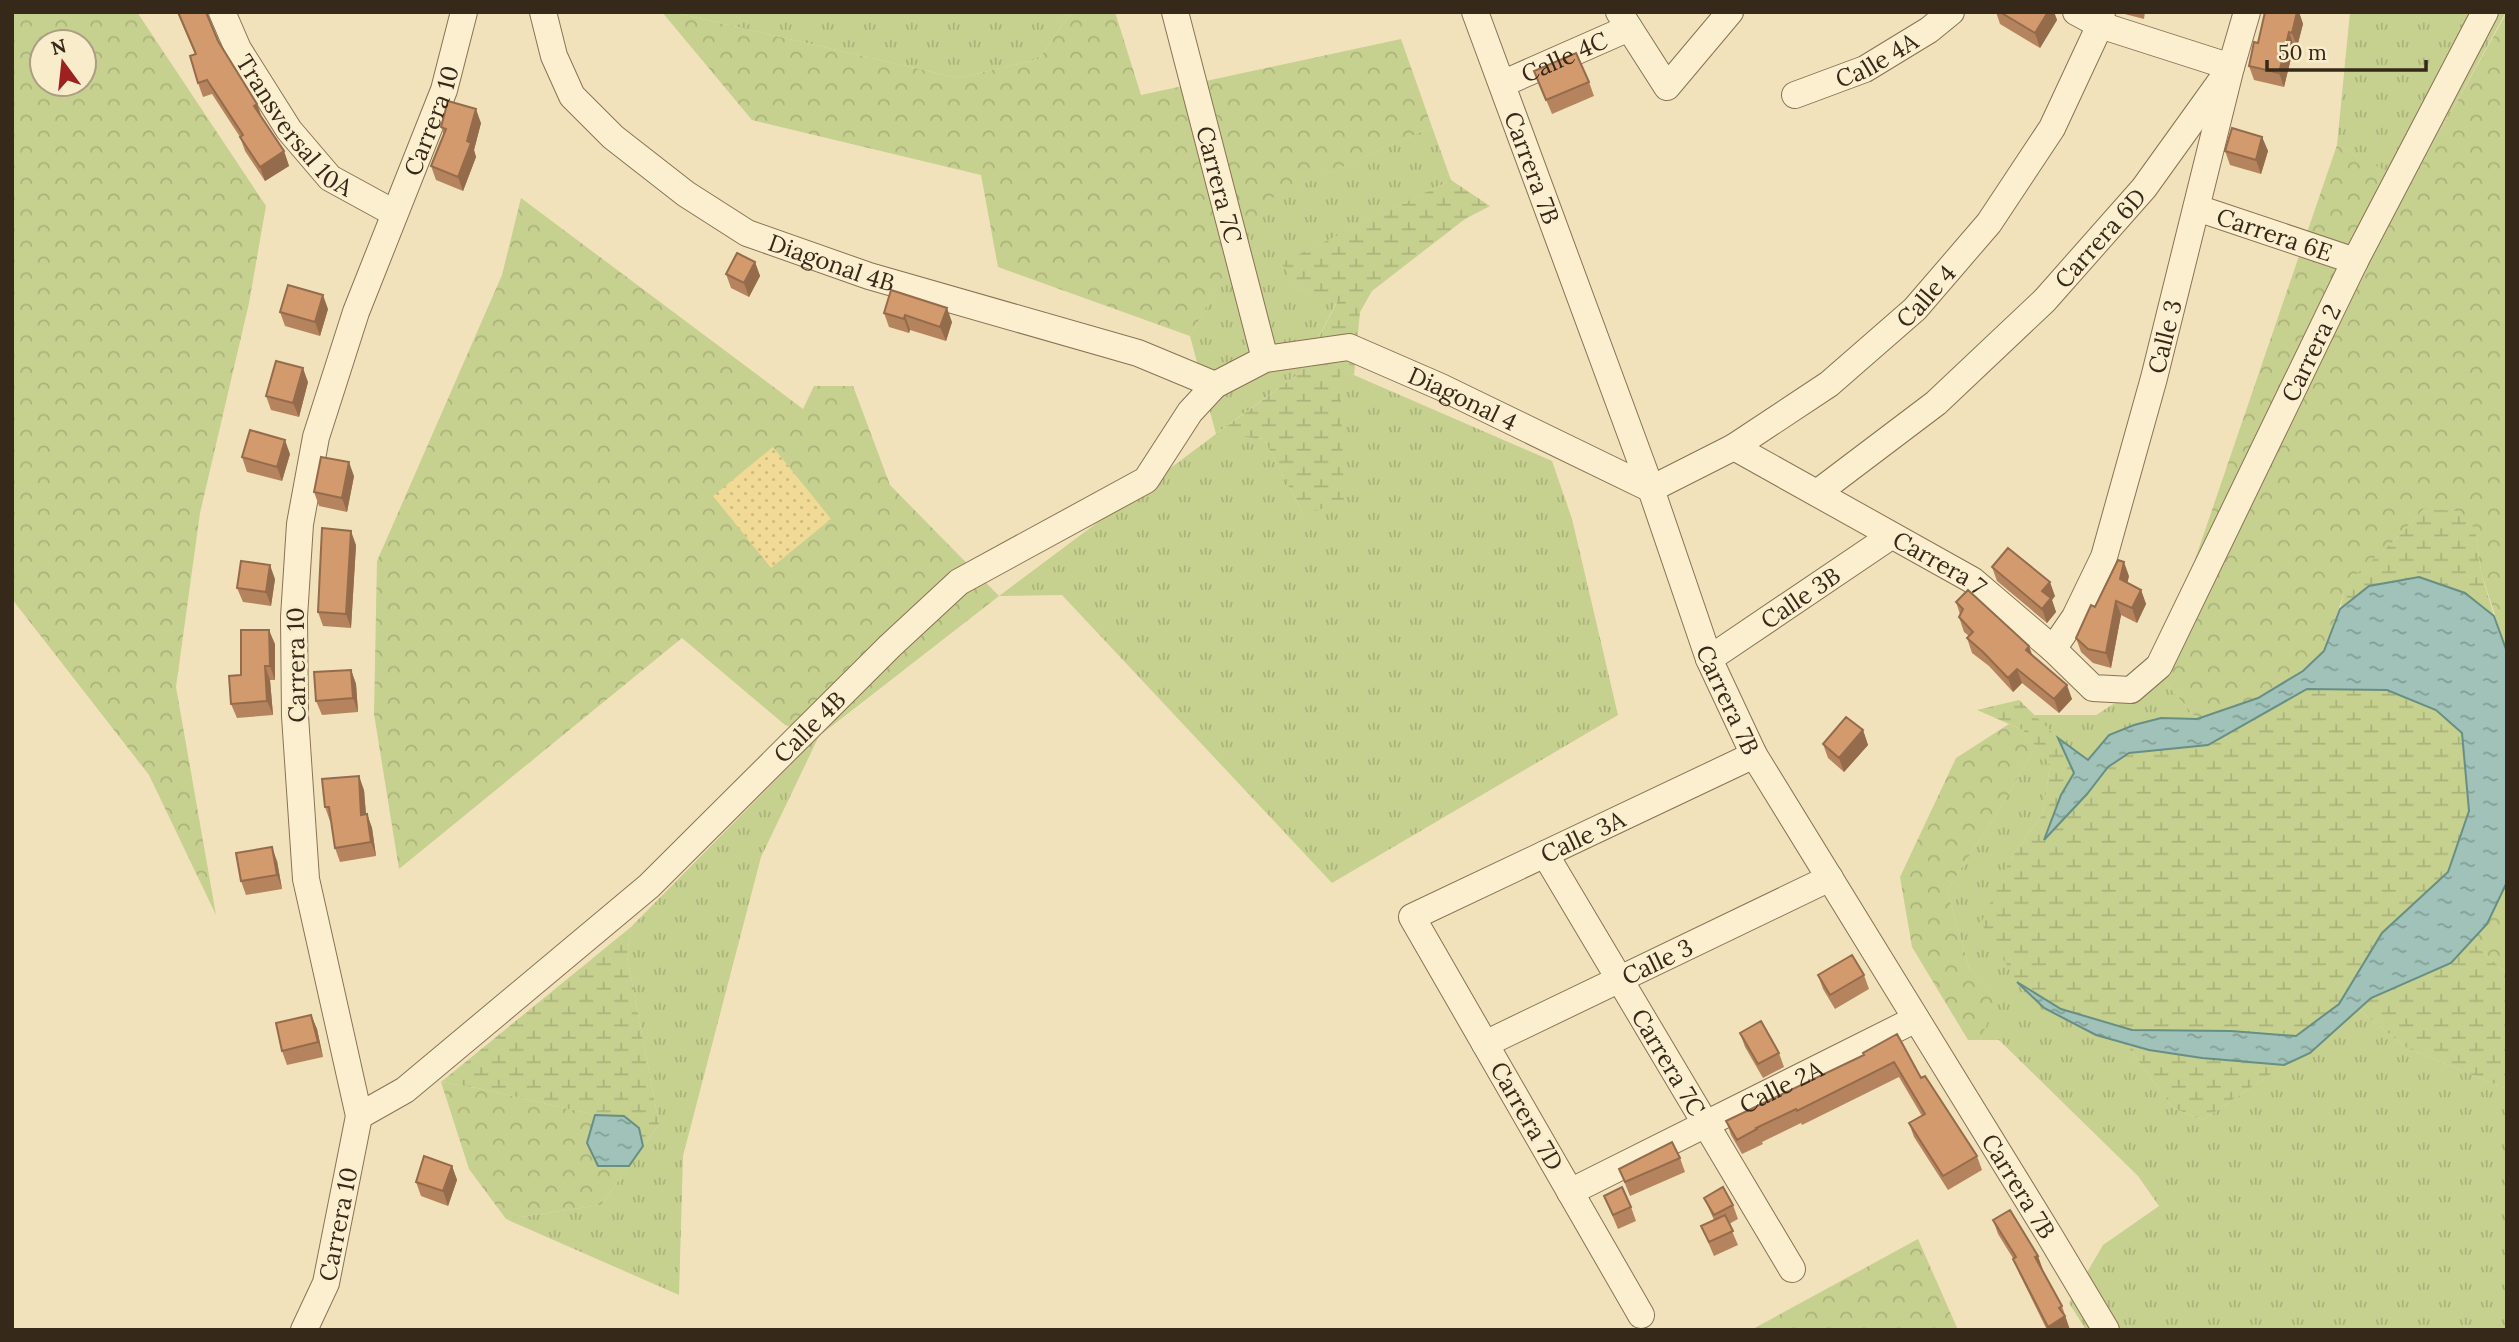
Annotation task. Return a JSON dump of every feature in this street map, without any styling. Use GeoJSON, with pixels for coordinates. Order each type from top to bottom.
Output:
{"type":"FeatureCollection","features":[{"type":"Feature","properties":{"kind":"street","name":"Transversal 10A"},"geometry":{"type":"LineString","coordinates":[[222,12],[238,49],[289,130],[330,178],[394,213]]}},
{"type":"Feature","properties":{"kind":"street","name":"Carrera 10"},"geometry":{"type":"LineString","coordinates":[[303,1330],[326,1283],[359,1116],[306,879],[295,716],[293,617],[300,524],[316,437],[356,312],[444,90],[464,12]]}},
{"type":"Feature","properties":{"kind":"street","name":"Diagonal 4B"},"geometry":{"type":"LineString","coordinates":[[543,12],[554,56],[572,96],[613,137],[686,194],[747,233],[869,275],[1138,353],[1215,385]]}},
{"type":"Feature","properties":{"kind":"street","name":"Carrera 7C"},"geometry":{"type":"LineString","coordinates":[[1175,12],[1265,359]]}},
{"type":"Feature","properties":{"kind":"street","name":"Carrera 7B"},"geometry":{"type":"LineString","coordinates":[[1475,12],[1650,489],[1709,659],[1754,755],[2105,1330]]}},
{"type":"Feature","properties":{"kind":"street"},"geometry":{"type":"LineString","coordinates":[[1624,20],[1667,87],[1730,12]]}},
{"type":"Feature","properties":{"kind":"street","name":"Calle 4A"},"geometry":{"type":"LineString","coordinates":[[1795,95],[1865,69],[1922,21],[1951,12]]}},
{"type":"Feature","properties":{"kind":"street"},"geometry":{"type":"LineString","coordinates":[[2076,12],[2231,67]]}},
{"type":"Feature","properties":{"kind":"street","name":"Calle 3"},"geometry":{"type":"LineString","coordinates":[[2053,649],[2075,617],[2104,557],[2154,378],[2247,12]]}},
{"type":"Feature","properties":{"kind":"street","name":"Carrera 2"},"geometry":{"type":"LineString","coordinates":[[2131,690],[2159,666],[2355,261],[2485,12]]}},
{"type":"Feature","properties":{"kind":"street","name":"Calle 4"},"geometry":{"type":"LineString","coordinates":[[1650,489],[1734,447],[1829,384],[1915,309],[1989,223],[2052,128],[2101,19]]}},
{"type":"Feature","properties":{"kind":"street","name":"Calle 4C"},"geometry":{"type":"LineString","coordinates":[[1502,84],[1624,20]]}},
{"type":"Feature","properties":{"kind":"street","name":"Carrera 6D"},"geometry":{"type":"LineString","coordinates":[[1818,494],[1936,402],[2045,300],[2144,188],[2231,67]]}},
{"type":"Feature","properties":{"kind":"street","name":"Carrera 6E"},"geometry":{"type":"LineString","coordinates":[[2197,208],[2355,261]]}},
{"type":"Feature","properties":{"kind":"street","name":"Diagonal 4"},"geometry":{"type":"LineString","coordinates":[[1265,359],[1349,347],[1441,387],[1650,489]]}},
{"type":"Feature","properties":{"kind":"street","name":"Calle 4B"},"geometry":{"type":"LineString","coordinates":[[359,1116],[405,1090],[649,886],[958,582],[1146,480],[1190,412],[1215,385],[1265,359]]}},
{"type":"Feature","properties":{"kind":"street","name":"Carrera 7"},"geometry":{"type":"LineString","coordinates":[[1734,447],[1972,580],[2053,649],[2093,688],[2131,690]]}},
{"type":"Feature","properties":{"kind":"street","name":"Calle 3B"},"geometry":{"type":"LineString","coordinates":[[1709,659],[1891,536]]}},
{"type":"Feature","properties":{"kind":"street","name":"Calle 3A"},"geometry":{"type":"LineString","coordinates":[[1412,917],[1754,755]]}},
{"type":"Feature","properties":{"kind":"street","name":"Carrera 7C"},"geometry":{"type":"LineString","coordinates":[[1545,854],[1792,1269]]}},
{"type":"Feature","properties":{"kind":"street","name":"Calle 3"},"geometry":{"type":"LineString","coordinates":[[1485,1044],[1830,878]]}},
{"type":"Feature","properties":{"kind":"street","name":"Carrera 7D"},"geometry":{"type":"LineString","coordinates":[[1412,917],[1641,1315]]}},
{"type":"Feature","properties":{"kind":"street","name":"Calle 2A"},"geometry":{"type":"LineString","coordinates":[[1570,1192],[1916,1019]]}},
{"type":"Feature","properties":{"kind":"green space"},"geometry":{"type":"Polygon","coordinates":[[[12,12],[137,12],[266,206],[249,303],[200,513],[176,687],[216,915],[149,775],[12,599],[12,12]]]}},
{"type":"Feature","properties":{"kind":"green space"},"geometry":{"type":"Polygon","coordinates":[[[662,12],[672,12],[958,78],[1039,59],[1071,12],[1115,12],[1141,95],[1401,39],[1432,127],[1265,201],[1190,336],[998,267],[981,175],[752,120],[662,12]]]}},
{"type":"Feature","properties":{"kind":"green space"},"geometry":{"type":"Polygon","coordinates":[[[672,12],[1071,12],[1039,59],[958,78],[672,12]]]}},
{"type":"Feature","properties":{"kind":"green space"},"geometry":{"type":"Polygon","coordinates":[[[2350,12],[2506,12],[2411,185],[2337,145],[2350,12]]]}},
{"type":"Feature","properties":{"kind":"green space"},"geometry":{"type":"Polygon","coordinates":[[[2507,12],[2507,652],[2481,572],[2475,529],[2424,509],[2393,542],[2348,582],[2324,651],[2303,671],[2258,698],[2197,719],[2159,675],[2176,615],[2337,145],[2411,184],[2507,12]]]}},
{"type":"Feature","properties":{"kind":"green space"},"geometry":{"type":"Polygon","coordinates":[[[1432,127],[1451,180],[1282,263],[1300,290],[1337,301],[1301,372],[1217,433],[1264,439],[1303,514],[1340,369],[1552,461],[1572,519],[1618,715],[1332,883],[1062,595],[999,596],[1216,434],[1190,336],[1264,201],[1432,127]]]}},
{"type":"Feature","properties":{"kind":"green space"},"geometry":{"type":"Polygon","coordinates":[[[1451,180],[1490,206],[1465,219],[1372,291],[1360,312],[1354,375],[1340,370],[1344,503],[1303,514],[1264,439],[1216,434],[1301,372],[1337,302],[1300,290],[1281,263],[1451,180]]]}},
{"type":"Feature","properties":{"kind":"green space"},"geometry":{"type":"Polygon","coordinates":[[[521,198],[803,409],[814,386],[853,386],[890,485],[999,596],[819,736],[785,725],[682,638],[399,869],[374,714],[377,561],[502,275],[521,198]]]}},
{"type":"Feature","properties":{"kind":"green space"},"geometry":{"type":"Polygon","coordinates":[[[2424,509],[2459,511],[2475,529],[2481,572],[2494,616],[2465,593],[2369,586],[2340,609],[2347,582],[2393,542],[2424,509]]]}},
{"type":"Feature","properties":{"kind":"green space"},"geometry":{"type":"Polygon","coordinates":[[[2159,675],[2197,719],[2161,718],[2109,735],[2088,760],[2058,738],[2034,715],[2096,715],[2159,675]]]}},
{"type":"Feature","properties":{"kind":"green space"},"geometry":{"type":"Polygon","coordinates":[[[2307,689],[2387,690],[2436,710],[2462,733],[2469,811],[2448,872],[2382,933],[2339,1004],[2296,1036],[2231,1031],[2132,1030],[2061,1009],[2017,982],[1981,923],[2010,860],[2043,814],[2050,764],[2023,730],[1977,710],[2019,700],[2058,738],[2074,772],[2045,838],[2087,794],[2108,767],[2129,753],[2208,745],[2307,689]]]}},
{"type":"Feature","properties":{"kind":"green space"},"geometry":{"type":"Polygon","coordinates":[[[2009,724],[2023,730],[2036,746],[1996,815],[1947,890],[1969,968],[1999,996],[1980,1040],[1968,1040],[1912,947],[1900,877],[1956,758],[2009,724]]]}},
{"type":"Feature","properties":{"kind":"green space"},"geometry":{"type":"Polygon","coordinates":[[[819,736],[761,857],[683,1156],[679,1295],[506,1219],[601,1205],[659,1124],[627,956],[631,927],[819,736]]]}},
{"type":"Feature","properties":{"kind":"green space"},"geometry":{"type":"Polygon","coordinates":[[[2036,746],[2050,764],[2043,814],[2010,860],[2096,1035],[2125,1043],[2173,1108],[2203,1120],[2284,1065],[2310,1053],[2358,1009],[2407,1048],[2507,1089],[2507,1330],[2086,1330],[2069,1303],[2103,1245],[2159,1206],[2138,1176],[1999,1040],[1980,1040],[1998,996],[1969,968],[1947,890],[1996,815],[2036,746]]]}},
{"type":"Feature","properties":{"kind":"green space"},"geometry":{"type":"Polygon","coordinates":[[[2507,882],[2507,974],[2471,941],[2487,924],[2507,882]]]}},
{"type":"Feature","properties":{"kind":"green space"},"geometry":{"type":"Polygon","coordinates":[[[631,927],[627,956],[659,1124],[643,1146],[639,1128],[624,1116],[595,1115],[441,1082],[631,927]]]}},
{"type":"Feature","properties":{"kind":"green space"},"geometry":{"type":"Polygon","coordinates":[[[2471,941],[2507,974],[2507,1089],[2407,1048],[2358,1009],[2371,998],[2451,963],[2471,941]]]}},
{"type":"Feature","properties":{"kind":"green space"},"geometry":{"type":"Polygon","coordinates":[[[2125,1043],[2202,1058],[2284,1065],[2203,1120],[2173,1108],[2125,1043]]]}},
{"type":"Feature","properties":{"kind":"green space"},"geometry":{"type":"Polygon","coordinates":[[[441,1082],[595,1115],[587,1143],[598,1165],[629,1166],[601,1205],[506,1219],[469,1169],[441,1082]]]}},
{"type":"Feature","properties":{"kind":"green space"},"geometry":{"type":"Polygon","coordinates":[[[1918,1239],[1958,1330],[1751,1330],[1918,1239]]]}},
{"type":"Feature","properties":{"kind":"sand"},"geometry":{"type":"Polygon","coordinates":[[[773,447],[831,519],[771,568],[713,496],[773,447]]]}},
{"type":"Feature","properties":{"kind":"water"},"geometry":{"type":"Polygon","coordinates":[[[2419,577],[2465,593],[2494,616],[2507,652],[2507,882],[2487,924],[2451,963],[2371,998],[2310,1053],[2284,1065],[2149,1050],[2096,1035],[2044,1008],[2017,982],[2061,1009],[2132,1030],[2231,1031],[2296,1036],[2339,1004],[2382,933],[2448,872],[2469,811],[2462,733],[2436,710],[2387,690],[2307,689],[2208,745],[2129,753],[2108,767],[2044,840],[2061,795],[2074,773],[2058,738],[2088,760],[2109,735],[2134,725],[2161,718],[2197,719],[2258,698],[2303,671],[2324,651],[2340,609],[2369,586],[2419,577]]]}},
{"type":"Feature","properties":{"kind":"water"},"geometry":{"type":"Polygon","coordinates":[[[595,1115],[624,1116],[639,1128],[643,1146],[629,1166],[598,1166],[587,1143],[595,1115]]]}},
{"type":"Feature","properties":{"kind":"building"},"geometry":{"type":"Polygon","coordinates":[[[178,12],[206,12],[218,41],[257,104],[254,106],[284,151],[260,167],[240,137],[243,135],[207,80],[198,83],[190,56],[196,54],[178,12]]]}},
{"type":"Feature","properties":{"kind":"building"},"geometry":{"type":"Polygon","coordinates":[[[2000,12],[2048,12],[2035,33],[2000,12]]]}},
{"type":"Feature","properties":{"kind":"building"},"geometry":{"type":"Polygon","coordinates":[[[2265,12],[2297,12],[2279,73],[2249,66],[2265,12]]]}},
{"type":"Feature","properties":{"kind":"building"},"geometry":{"type":"Polygon","coordinates":[[[1576,53],[1589,82],[1546,100],[1534,71],[1576,53]]]}},
{"type":"Feature","properties":{"kind":"building"},"geometry":{"type":"Polygon","coordinates":[[[448,101],[476,109],[467,141],[471,143],[458,177],[431,166],[446,129],[441,127],[448,101]]]}},
{"type":"Feature","properties":{"kind":"building"},"geometry":{"type":"Polygon","coordinates":[[[2232,128],[2262,137],[2256,160],[2225,151],[2232,128]]]}},
{"type":"Feature","properties":{"kind":"building"},"geometry":{"type":"Polygon","coordinates":[[[737,253],[755,262],[744,283],[726,274],[737,253]]]}},
{"type":"Feature","properties":{"kind":"building"},"geometry":{"type":"Polygon","coordinates":[[[288,285],[323,295],[315,322],[280,312],[288,285]]]}},
{"type":"Feature","properties":{"kind":"building"},"geometry":{"type":"Polygon","coordinates":[[[891,290],[947,308],[940,327],[905,315],[904,319],[884,313],[891,290]]]}},
{"type":"Feature","properties":{"kind":"building"},"geometry":{"type":"Polygon","coordinates":[[[276,361],[303,368],[293,403],[266,396],[276,361]]]}},
{"type":"Feature","properties":{"kind":"building"},"geometry":{"type":"Polygon","coordinates":[[[250,430],[285,440],[277,467],[242,457],[250,430]]]}},
{"type":"Feature","properties":{"kind":"building"},"geometry":{"type":"Polygon","coordinates":[[[321,457],[349,462],[342,498],[314,492],[321,457]]]}},
{"type":"Feature","properties":{"kind":"building"},"geometry":{"type":"Polygon","coordinates":[[[322,528],[351,531],[346,614],[318,612],[322,528]]]}},
{"type":"Feature","properties":{"kind":"building"},"geometry":{"type":"Polygon","coordinates":[[[2008,548],[2050,582],[2042,591],[2051,598],[2042,609],[1992,567],[2008,548]]]}},
{"type":"Feature","properties":{"kind":"building"},"geometry":{"type":"Polygon","coordinates":[[[2118,560],[2124,562],[2120,579],[2141,590],[2132,608],[2116,601],[2106,653],[2088,649],[2076,638],[2091,605],[2095,607],[2118,560]]]}},
{"type":"Feature","properties":{"kind":"building"},"geometry":{"type":"Polygon","coordinates":[[[241,561],[270,565],[266,592],[237,588],[241,561]]]}},
{"type":"Feature","properties":{"kind":"building"},"geometry":{"type":"Polygon","coordinates":[[[1968,590],[2029,646],[2026,650],[2067,685],[2054,699],[2017,669],[2008,678],[1967,638],[1973,632],[1959,617],[1963,609],[1956,602],[1968,590]]]}},
{"type":"Feature","properties":{"kind":"building"},"geometry":{"type":"Polygon","coordinates":[[[241,630],[269,630],[270,666],[265,666],[267,701],[231,704],[229,676],[241,675],[241,630]]]}},
{"type":"Feature","properties":{"kind":"building"},"geometry":{"type":"Polygon","coordinates":[[[351,670],[353,698],[316,701],[314,672],[351,670]]]}},
{"type":"Feature","properties":{"kind":"building"},"geometry":{"type":"Polygon","coordinates":[[[1846,717],[1863,730],[1839,758],[1823,744],[1846,717]]]}},
{"type":"Feature","properties":{"kind":"building"},"geometry":{"type":"Polygon","coordinates":[[[359,776],[361,815],[367,814],[371,842],[335,848],[329,807],[325,807],[322,779],[359,776]]]}},
{"type":"Feature","properties":{"kind":"building"},"geometry":{"type":"Polygon","coordinates":[[[272,847],[277,875],[241,881],[236,853],[272,847]]]}},
{"type":"Feature","properties":{"kind":"building"},"geometry":{"type":"Polygon","coordinates":[[[1852,955],[1864,975],[1830,995],[1818,975],[1852,955]]]}},
{"type":"Feature","properties":{"kind":"building"},"geometry":{"type":"Polygon","coordinates":[[[311,1015],[318,1042],[282,1051],[276,1023],[311,1015]]]}},
{"type":"Feature","properties":{"kind":"building"},"geometry":{"type":"Polygon","coordinates":[[[1761,1021],[1779,1053],[1758,1064],[1740,1033],[1761,1021]]]}},
{"type":"Feature","properties":{"kind":"building"},"geometry":{"type":"Polygon","coordinates":[[[1897,1034],[1921,1078],[1925,1076],[1977,1156],[1943,1176],[1909,1123],[1925,1114],[1894,1062],[1797,1111],[1796,1109],[1756,1128],[1737,1140],[1726,1121],[1864,1055],[1863,1053],[1897,1034]]]}},
{"type":"Feature","properties":{"kind":"building"},"geometry":{"type":"Polygon","coordinates":[[[1672,1142],[1680,1158],[1625,1182],[1619,1169],[1672,1142]]]}},
{"type":"Feature","properties":{"kind":"building"},"geometry":{"type":"Polygon","coordinates":[[[424,1156],[452,1166],[443,1191],[416,1182],[424,1156]]]}},
{"type":"Feature","properties":{"kind":"building"},"geometry":{"type":"Polygon","coordinates":[[[1622,1187],[1631,1207],[1613,1215],[1604,1196],[1622,1187]]]}},
{"type":"Feature","properties":{"kind":"building"},"geometry":{"type":"Polygon","coordinates":[[[1723,1187],[1733,1205],[1714,1215],[1704,1198],[1723,1187]]]}},
{"type":"Feature","properties":{"kind":"building"},"geometry":{"type":"Polygon","coordinates":[[[2010,1210],[2038,1256],[2035,1257],[2062,1306],[2059,1308],[2065,1316],[2048,1327],[2013,1259],[2016,1257],[1993,1220],[2010,1210]]]}},
{"type":"Feature","properties":{"kind":"building"},"geometry":{"type":"Polygon","coordinates":[[[1725,1215],[1733,1231],[1709,1242],[1701,1226],[1725,1215]]]}}]}
